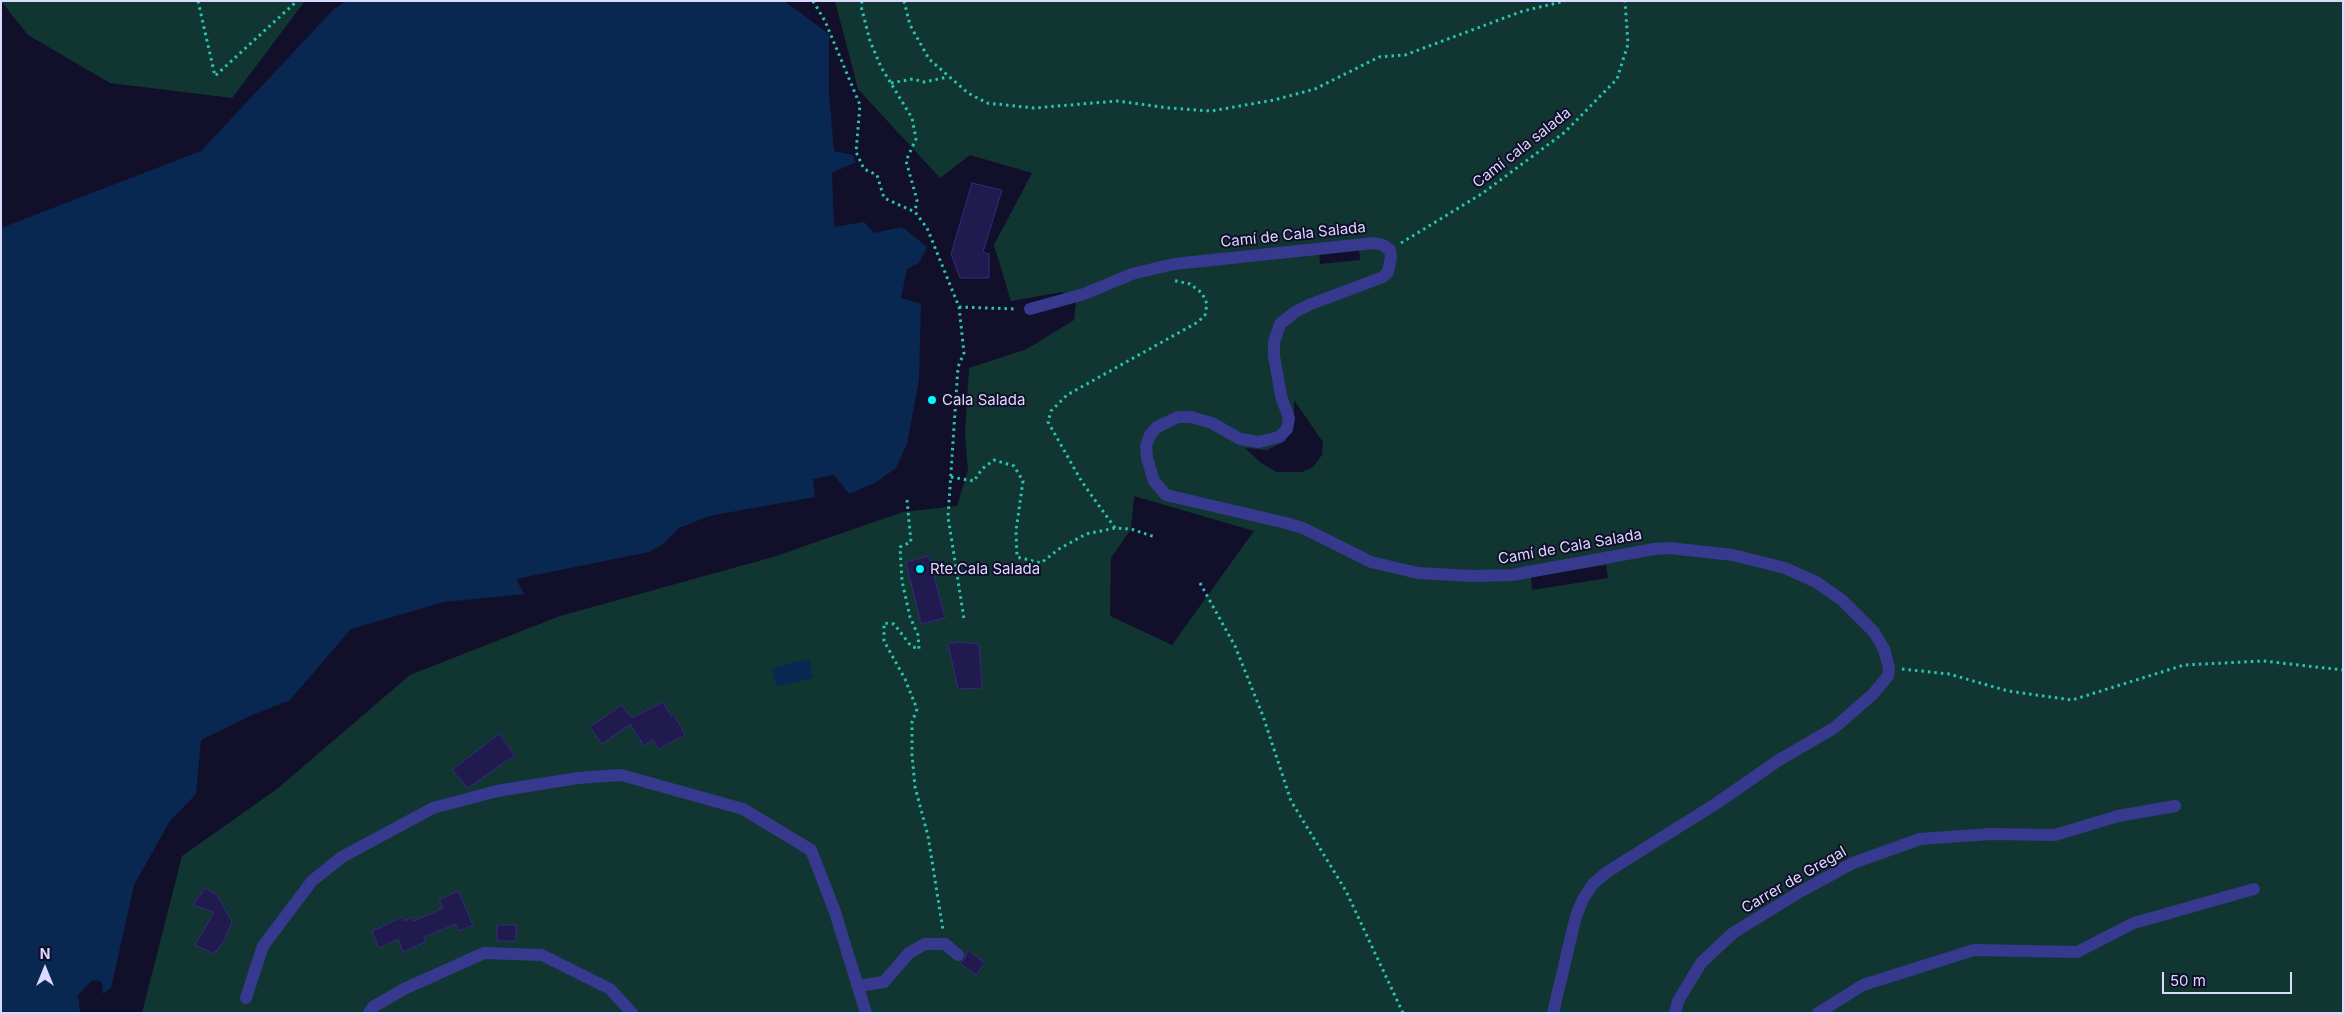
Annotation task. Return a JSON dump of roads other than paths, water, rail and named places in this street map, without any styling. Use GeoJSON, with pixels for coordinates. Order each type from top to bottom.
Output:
{"type":"FeatureCollection","features":[{"type":"Feature","properties":{"kind":"street","name":"Camí de Cala Salada"},"geometry":{"type":"LineString","coordinates":[[1030,309],[1084,294],[1132,274],[1174,264],[1374,243],[1383,245],[1390,250],[1390,264],[1383,277],[1311,304],[1294,312],[1280,324],[1274,342],[1274,356],[1281,396],[1289,418],[1287,429],[1282,439],[1267,442],[1251,441],[1232,436],[1204,420],[1178,417],[1157,426],[1150,435],[1146,446],[1147,458],[1154,481],[1166,495],[1303,528],[1371,562],[1418,573],[1473,576],[1512,575],[1654,549],[1670,548],[1759,560],[1801,574],[1836,595],[1874,632],[1884,649],[1889,668],[1888,676],[1873,694],[1834,728],[1778,760],[1717,804],[1607,872],[1593,884],[1583,899],[1576,916],[1553,1013]]}},
{"type":"Feature","properties":{"kind":"street"},"geometry":{"type":"LineString","coordinates":[[246,998],[262,946],[312,881],[342,857],[433,808],[497,791],[578,778],[620,775],[743,809],[811,850],[835,912],[866,1013]]}},
{"type":"Feature","properties":{"kind":"street","name":"Carrer de Gregal"},"geometry":{"type":"LineString","coordinates":[[1675,1013],[1678,1001],[1701,963],[1733,933],[1798,893],[1852,863],[1920,839],[1990,834],[2055,835],[2118,816],[2175,806]]}},
{"type":"Feature","properties":{"kind":"street"},"geometry":{"type":"LineString","coordinates":[[1818,1013],[1863,985],[1974,950],[2077,952],[2134,923],[2254,889]]}},
{"type":"Feature","properties":{"kind":"street"},"geometry":{"type":"LineString","coordinates":[[858,986],[884,982],[909,953],[925,944],[945,944],[958,954]]}},
{"type":"Feature","properties":{"kind":"street"},"geometry":{"type":"LineString","coordinates":[[369,1013],[373,1008],[404,989],[484,953],[542,955],[610,989],[632,1013]]}},
{"type":"Feature","properties":{"kind":"water"},"geometry":{"type":"Polygon","coordinates":[[[346,1],[784,1],[829,34],[829,94],[834,151],[852,155],[856,162],[832,173],[834,227],[864,222],[874,233],[902,227],[927,247],[919,263],[907,269],[901,298],[921,304],[919,379],[907,444],[896,468],[875,483],[849,494],[834,475],[813,479],[815,497],[709,516],[679,528],[663,544],[649,552],[516,579],[524,594],[444,602],[351,629],[290,700],[250,716],[201,740],[196,794],[170,821],[134,885],[111,988],[103,994],[102,982],[92,980],[78,995],[80,1013],[1,1013],[1,228],[201,151],[333,10],[346,1]]]}},
{"type":"Feature","properties":{"kind":"water"},"geometry":{"type":"Polygon","coordinates":[[[809,659],[813,678],[777,687],[772,668],[809,659]]]}},
{"type":"Feature","properties":{"kind":"place","name":"Cala Salada"},"geometry":{"type":"Point","coordinates":[932,400]}},
{"type":"Feature","properties":{"kind":"place","name":"Rte.Cala Salada"},"geometry":{"type":"Point","coordinates":[920,569]}}]}
